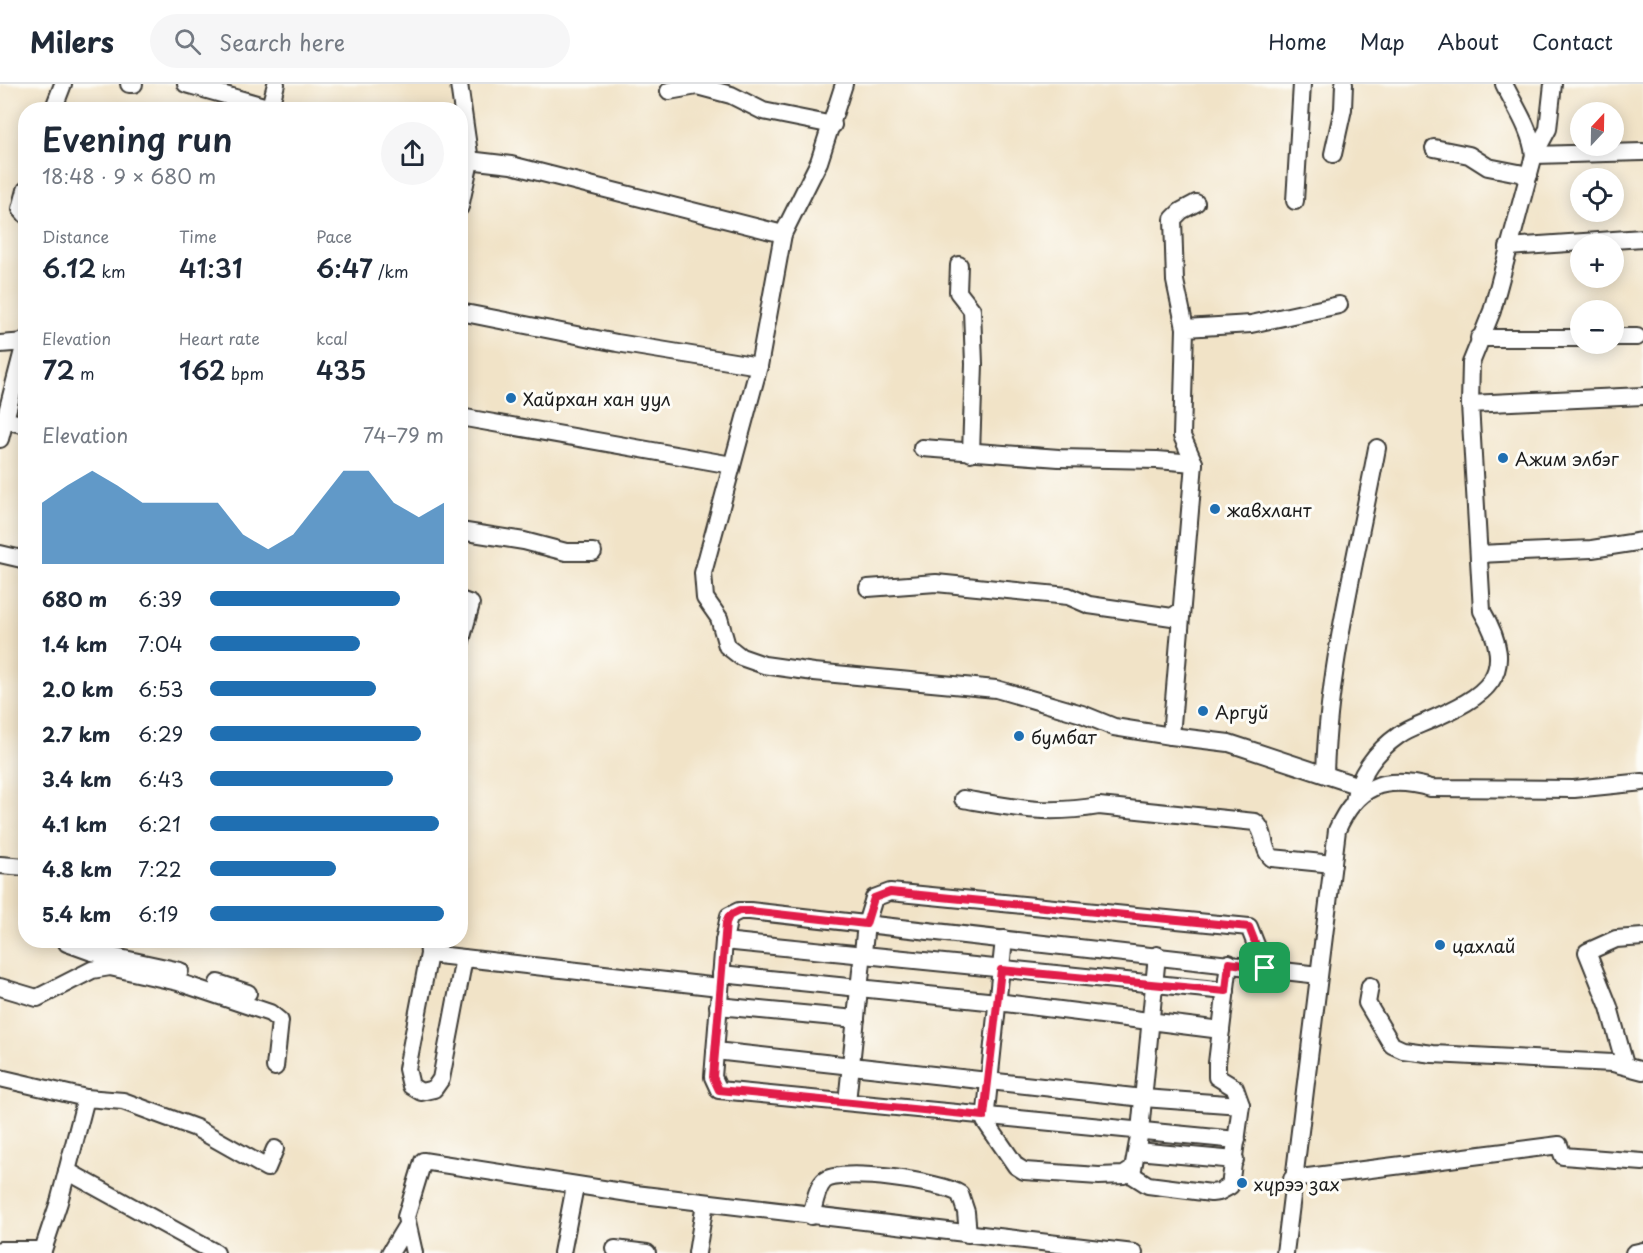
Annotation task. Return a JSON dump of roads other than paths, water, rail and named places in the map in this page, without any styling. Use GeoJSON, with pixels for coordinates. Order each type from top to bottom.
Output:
{"type":"FeatureCollection","features":[{"type":"Feature","properties":{"kind":"street"},"geometry":{"type":"LineString","coordinates":[[56,102],[63,84]]}},
{"type":"Feature","properties":{"kind":"street"},"geometry":{"type":"LineString","coordinates":[[129,84],[134,84]]}},
{"type":"Feature","properties":{"kind":"street"},"geometry":{"type":"LineString","coordinates":[[186,84],[252,102]]}},
{"type":"Feature","properties":{"kind":"street"},"geometry":{"type":"LineString","coordinates":[[274,102],[276,84]]}},
{"type":"Feature","properties":{"kind":"street"},"geometry":{"type":"LineString","coordinates":[[459,84],[460,102]]}},
{"type":"Feature","properties":{"kind":"street"},"geometry":{"type":"LineString","coordinates":[[844,84],[833,125],[819,162],[783,234],[759,366],[703,573],[705,598],[719,618],[727,646],[741,657],[764,665],[814,672],[996,689],[1082,714],[1114,727],[1229,743],[1356,785]]}},
{"type":"Feature","properties":{"kind":"street"},"geometry":{"type":"LineString","coordinates":[[1295,201],[1302,84]]}},
{"type":"Feature","properties":{"kind":"street"},"geometry":{"type":"LineString","coordinates":[[1333,154],[1343,108],[1344,84]]}},
{"type":"Feature","properties":{"kind":"street"},"geometry":{"type":"LineString","coordinates":[[1504,84],[1510,100],[1528,129],[1534,155]]}},
{"type":"Feature","properties":{"kind":"street"},"geometry":{"type":"LineString","coordinates":[[1354,802],[1356,785],[1374,757],[1400,734],[1466,705],[1490,686],[1498,670],[1499,650],[1495,632],[1482,611],[1470,404],[1471,363],[1479,338],[1492,311],[1534,155],[1548,129],[1553,84]]}},
{"type":"Feature","properties":{"kind":"street"},"geometry":{"type":"LineString","coordinates":[[669,91],[697,86],[731,94],[763,111],[833,125]]}},
{"type":"Feature","properties":{"kind":"street"},"geometry":{"type":"LineString","coordinates":[[1434,148],[1469,155],[1488,167],[1529,175]]}},
{"type":"Feature","properties":{"kind":"street"},"geometry":{"type":"LineString","coordinates":[[1534,155],[1643,152]]}},
{"type":"Feature","properties":{"kind":"street"},"geometry":{"type":"LineString","coordinates":[[468,160],[511,165],[783,234]]}},
{"type":"Feature","properties":{"kind":"street"},"geometry":{"type":"LineString","coordinates":[[1171,736],[1194,463],[1182,436],[1185,328],[1175,281],[1173,219],[1181,211],[1196,203]]}},
{"type":"Feature","properties":{"kind":"street"},"geometry":{"type":"LineString","coordinates":[[1508,247],[1643,238]]}},
{"type":"Feature","properties":{"kind":"street"},"geometry":{"type":"LineString","coordinates":[[959,265],[958,292],[972,310],[974,364],[971,453]]}},
{"type":"Feature","properties":{"kind":"street"},"geometry":{"type":"LineString","coordinates":[[1185,328],[1251,324],[1339,305]]}},
{"type":"Feature","properties":{"kind":"street"},"geometry":{"type":"LineString","coordinates":[[468,314],[617,343],[759,366]]}},
{"type":"Feature","properties":{"kind":"street"},"geometry":{"type":"LineString","coordinates":[[1624,338],[1637,337]]}},
{"type":"Feature","properties":{"kind":"street"},"geometry":{"type":"LineString","coordinates":[[1479,338],[1570,338]]}},
{"type":"Feature","properties":{"kind":"street"},"geometry":{"type":"LineString","coordinates":[[0,344],[18,342]]}},
{"type":"Feature","properties":{"kind":"street"},"geometry":{"type":"LineString","coordinates":[[0,439],[18,367]]}},
{"type":"Feature","properties":{"kind":"street"},"geometry":{"type":"LineString","coordinates":[[1470,404],[1643,396]]}},
{"type":"Feature","properties":{"kind":"street"},"geometry":{"type":"LineString","coordinates":[[468,418],[732,465]]}},
{"type":"Feature","properties":{"kind":"street"},"geometry":{"type":"LineString","coordinates":[[4,420],[18,423]]}},
{"type":"Feature","properties":{"kind":"street"},"geometry":{"type":"LineString","coordinates":[[922,448],[971,453],[1194,463]]}},
{"type":"Feature","properties":{"kind":"street"},"geometry":{"type":"LineString","coordinates":[[1325,774],[1326,743],[1336,662],[1377,448]]}},
{"type":"Feature","properties":{"kind":"street"},"geometry":{"type":"LineString","coordinates":[[468,532],[524,541],[566,552],[593,552]]}},
{"type":"Feature","properties":{"kind":"street"},"geometry":{"type":"LineString","coordinates":[[1479,554],[1592,549],[1643,541]]}},
{"type":"Feature","properties":{"kind":"street"},"geometry":{"type":"LineString","coordinates":[[0,554],[18,558]]}},
{"type":"Feature","properties":{"kind":"street"},"geometry":{"type":"LineString","coordinates":[[868,588],[936,583],[1068,596],[1089,605],[1172,617],[1181,611]]}},
{"type":"Feature","properties":{"kind":"street"},"geometry":{"type":"LineString","coordinates":[[1284,1253],[1337,830],[1347,809],[1366,790],[1389,783],[1413,783],[1431,788],[1574,789],[1643,782]]}},
{"type":"Feature","properties":{"kind":"street"},"geometry":{"type":"LineString","coordinates":[[963,799],[1038,812],[1088,810],[1099,806],[1255,822],[1262,830],[1266,849],[1272,858],[1333,864]]}},
{"type":"Feature","properties":{"kind":"street"},"geometry":{"type":"LineString","coordinates":[[0,865],[18,866]]}},
{"type":"Feature","properties":{"kind":"street"},"geometry":{"type":"LineString","coordinates":[[847,1102],[866,924],[874,898],[890,892],[1249,927],[1265,968]]}},
{"type":"Feature","properties":{"kind":"street"},"geometry":{"type":"LineString","coordinates":[[1237,1140],[719,1090],[713,1077],[720,981],[729,916],[739,911],[1157,955],[1318,975]]}},
{"type":"Feature","properties":{"kind":"street"},"geometry":{"type":"LineString","coordinates":[[1624,1065],[1609,1007],[1587,952],[1616,939],[1643,937]]}},
{"type":"Feature","properties":{"kind":"street"},"geometry":{"type":"LineString","coordinates":[[1004,939],[984,1116],[990,1132],[1006,1149],[1016,1166],[1024,1171],[1099,1176],[1129,1173],[1148,1185],[1219,1192],[1230,1186],[1241,1106],[1234,1088],[1217,1077],[1229,963]]}},
{"type":"Feature","properties":{"kind":"street"},"geometry":{"type":"LineString","coordinates":[[724,941],[1226,991]]}},
{"type":"Feature","properties":{"kind":"street"},"geometry":{"type":"LineString","coordinates":[[81,948],[185,972],[248,993]]}},
{"type":"Feature","properties":{"kind":"street"},"geometry":{"type":"LineString","coordinates":[[428,948],[407,1069],[411,1086],[420,1092],[434,1089],[441,1080],[464,958]]}},
{"type":"Feature","properties":{"kind":"street"},"geometry":{"type":"LineString","coordinates":[[431,948],[464,958],[720,981],[859,988],[997,1002],[1221,1030]]}},
{"type":"Feature","properties":{"kind":"street"},"geometry":{"type":"LineString","coordinates":[[1129,1173],[1135,1165],[1140,1131],[1157,955]]}},
{"type":"Feature","properties":{"kind":"street"},"geometry":{"type":"LineString","coordinates":[[0,987],[37,998],[92,970],[110,967],[178,982],[270,1013],[280,1022],[275,1067]]}},
{"type":"Feature","properties":{"kind":"street"},"geometry":{"type":"LineString","coordinates":[[1370,986],[1367,1003],[1392,1045],[1402,1050],[1433,1054],[1624,1065],[1643,1071]]}},
{"type":"Feature","properties":{"kind":"street"},"geometry":{"type":"LineString","coordinates":[[718,1006],[856,1019]]}},
{"type":"Feature","properties":{"kind":"street"},"geometry":{"type":"LineString","coordinates":[[715,1051],[1143,1098],[1241,1106]]}},
{"type":"Feature","properties":{"kind":"street"},"geometry":{"type":"LineString","coordinates":[[0,1078],[86,1098],[123,1101],[196,1128],[267,1168],[275,1149]]}},
{"type":"Feature","properties":{"kind":"street"},"geometry":{"type":"LineString","coordinates":[[0,1250],[43,1252],[86,1098]]}},
{"type":"Feature","properties":{"kind":"street"},"geometry":{"type":"LineString","coordinates":[[1292,1179],[1559,1145],[1563,1156],[1643,1162]]}},
{"type":"Feature","properties":{"kind":"street"},"geometry":{"type":"LineString","coordinates":[[1137,1151],[1235,1160]]}},
{"type":"Feature","properties":{"kind":"street"},"geometry":{"type":"LineString","coordinates":[[414,1253],[406,1217],[423,1161],[575,1186],[705,1203],[1134,1253]]}},
{"type":"Feature","properties":{"kind":"street"},"geometry":{"type":"LineString","coordinates":[[67,1171],[216,1253]]}},
{"type":"Feature","properties":{"kind":"street"},"geometry":{"type":"LineString","coordinates":[[811,1216],[819,1187],[825,1180],[832,1177],[851,1175],[938,1184],[960,1194],[966,1212],[968,1234]]}},
{"type":"Feature","properties":{"kind":"street"},"geometry":{"type":"LineString","coordinates":[[562,1253],[575,1186]]}},
{"type":"Feature","properties":{"kind":"street"},"geometry":{"type":"LineString","coordinates":[[697,1253],[705,1203]]}},
{"type":"Feature","properties":{"kind":"street"},"geometry":{"type":"LineString","coordinates":[[390,1253],[408,1225]]}},
{"type":"Feature","properties":{"kind":"street"},"geometry":{"type":"LineString","coordinates":[[615,1249],[647,1253]]}},
{"type":"Feature","properties":{"kind":"street"},"geometry":{"type":"LineString","coordinates":[[1634,1253],[1643,1251]]}},
{"type":"Feature","properties":{"kind":"place","name":"Хайрхан хан уул"},"geometry":{"type":"Point","coordinates":[511,398]}},
{"type":"Feature","properties":{"kind":"place","name":"Ажим элбэг"},"geometry":{"type":"Point","coordinates":[1503,458]}},
{"type":"Feature","properties":{"kind":"place","name":"жавхлант"},"geometry":{"type":"Point","coordinates":[1215,509]}},
{"type":"Feature","properties":{"kind":"place","name":"Аргуй"},"geometry":{"type":"Point","coordinates":[1203,711]}},
{"type":"Feature","properties":{"kind":"place","name":"бумбат"},"geometry":{"type":"Point","coordinates":[1019,736]}},
{"type":"Feature","properties":{"kind":"place","name":"цахлай"},"geometry":{"type":"Point","coordinates":[1440,945]}},
{"type":"Feature","properties":{"kind":"place","name":"хүрээ зах"},"geometry":{"type":"Point","coordinates":[1242,1183]}}]}
